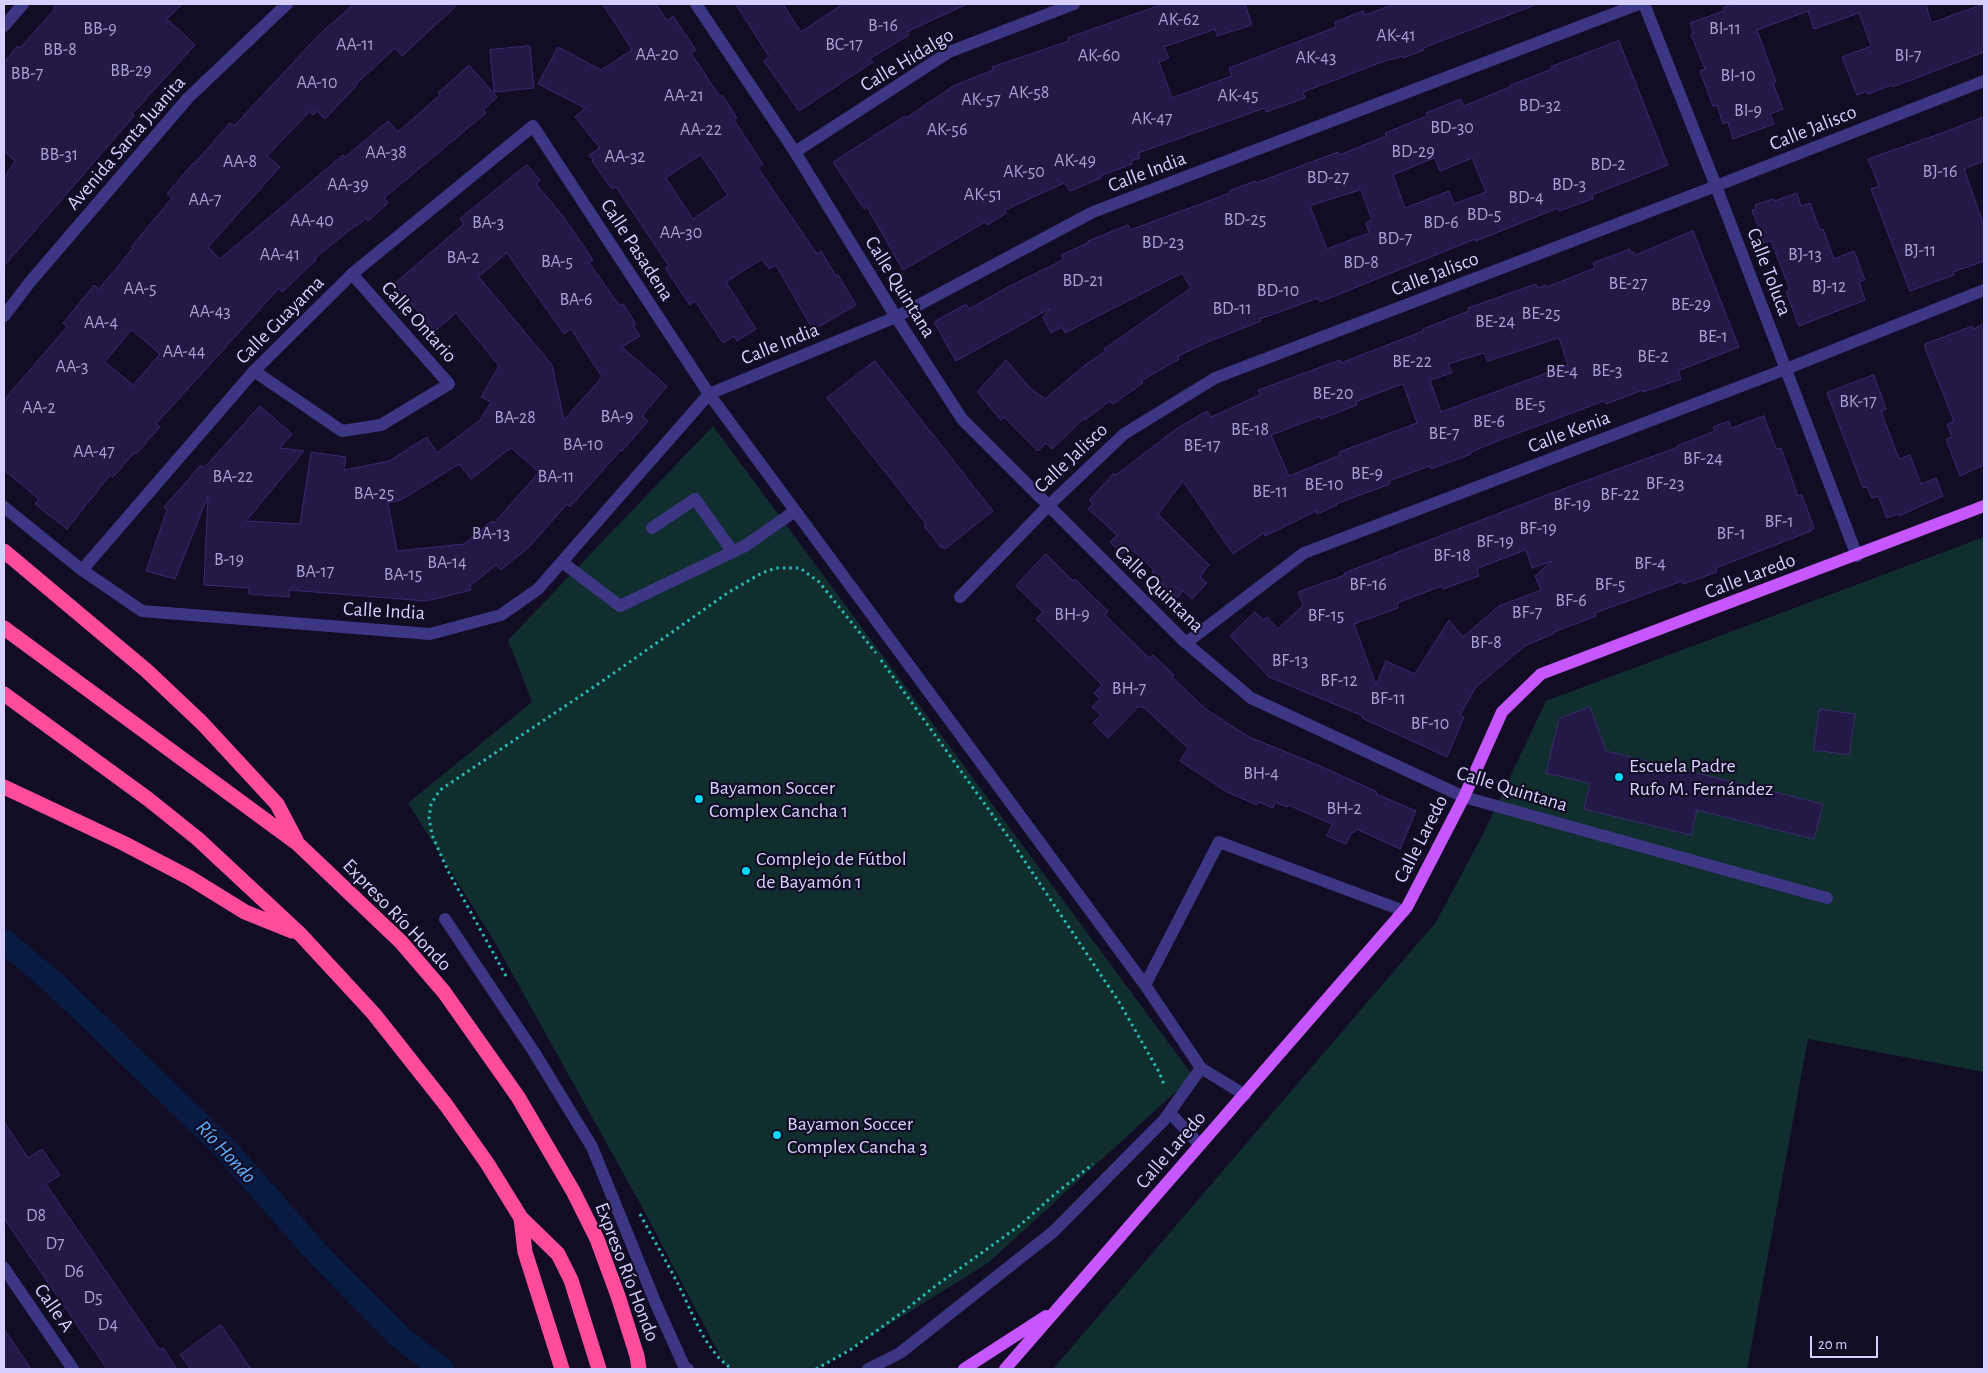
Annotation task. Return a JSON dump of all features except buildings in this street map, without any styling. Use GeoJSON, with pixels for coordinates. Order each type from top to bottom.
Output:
{"type":"FeatureCollection","features":[{"type":"Feature","properties":{"kind":"highway"},"geometry":{"type":"LineString","coordinates":[[4,551],[147,671],[202,723],[277,804],[298,844]]}},
{"type":"Feature","properties":{"kind":"highway","name":"Expreso Río Hondo"},"geometry":{"type":"LineString","coordinates":[[4,628],[298,844],[401,942],[444,992],[518,1097],[573,1191],[597,1239],[640,1365]]}},
{"type":"Feature","properties":{"kind":"highway"},"geometry":{"type":"LineString","coordinates":[[4,694],[148,799],[198,839],[300,935],[374,1014],[446,1105],[487,1163],[521,1218],[558,1254],[571,1280],[599,1369]]}},
{"type":"Feature","properties":{"kind":"highway"},"geometry":{"type":"LineString","coordinates":[[4,787],[122,843],[190,878],[245,912],[300,935]]}},
{"type":"Feature","properties":{"kind":"highway"},"geometry":{"type":"LineString","coordinates":[[521,1218],[525,1252],[562,1369]]}},
{"type":"Feature","properties":{"kind":"main road","name":"Calle Laredo"},"geometry":{"type":"LineString","coordinates":[[1005,1369],[1404,911],[1464,797],[1502,712],[1541,674],[1857,556],[1984,506]]}},
{"type":"Feature","properties":{"kind":"main road"},"geometry":{"type":"LineString","coordinates":[[964,1369],[1059,1308]]}},
{"type":"Feature","properties":{"kind":"street"},"geometry":{"type":"LineString","coordinates":[[4,26],[22,4]]}},
{"type":"Feature","properties":{"kind":"street","name":"Avenida Santa Juanita"},"geometry":{"type":"LineString","coordinates":[[4,316],[30,282],[188,98],[287,4]]}},
{"type":"Feature","properties":{"kind":"street","name":"Calle Quintana"},"geometry":{"type":"LineString","coordinates":[[696,4],[795,152],[896,317],[962,419],[1186,643],[1250,698],[1464,797],[1827,898]]}},
{"type":"Feature","properties":{"kind":"street","name":"Calle Hidalgo"},"geometry":{"type":"LineString","coordinates":[[795,152],[949,52],[1074,4]]}},
{"type":"Feature","properties":{"kind":"street","name":"Calle India"},"geometry":{"type":"LineString","coordinates":[[4,507],[82,570],[142,611],[430,634],[501,615],[538,590],[709,394],[896,317],[1093,212],[1638,4]]}},
{"type":"Feature","properties":{"kind":"street","name":"Calle Toluca"},"geometry":{"type":"LineString","coordinates":[[1644,4],[1716,186],[1857,556]]}},
{"type":"Feature","properties":{"kind":"street","name":"Calle Jalisco"},"geometry":{"type":"LineString","coordinates":[[960,598],[1048,506],[1124,434],[1215,378],[1984,81]]}},
{"type":"Feature","properties":{"kind":"street","name":"Calle Guayama"},"geometry":{"type":"LineString","coordinates":[[82,570],[254,371],[352,274],[533,126]]}},
{"type":"Feature","properties":{"kind":"street","name":"Calle Pasadena"},"geometry":{"type":"LineString","coordinates":[[533,126],[709,394],[1145,985],[1201,1068]]}},
{"type":"Feature","properties":{"kind":"street","name":"Calle Ontario"},"geometry":{"type":"LineString","coordinates":[[254,371],[342,431],[381,425],[449,384],[352,274]]}},
{"type":"Feature","properties":{"kind":"street","name":"Calle Kenia"},"geometry":{"type":"LineString","coordinates":[[1186,643],[1304,553],[1786,369],[1984,290]]}},
{"type":"Feature","properties":{"kind":"street"},"geometry":{"type":"LineString","coordinates":[[652,528],[695,499],[733,552]]}},
{"type":"Feature","properties":{"kind":"street"},"geometry":{"type":"LineString","coordinates":[[562,562],[620,606],[745,546],[794,511]]}},
{"type":"Feature","properties":{"kind":"street"},"geometry":{"type":"LineString","coordinates":[[1145,985],[1219,842],[1404,911]]}},
{"type":"Feature","properties":{"kind":"street"},"geometry":{"type":"LineString","coordinates":[[445,919],[534,1052],[592,1147],[656,1304],[684,1366],[688,1369]]}},
{"type":"Feature","properties":{"kind":"street"},"geometry":{"type":"LineString","coordinates":[[868,1369],[900,1353],[1053,1232],[1170,1113],[1201,1068],[1245,1095]]}},
{"type":"Feature","properties":{"kind":"street"},"geometry":{"type":"LineString","coordinates":[[1170,1113],[1200,1145]]}},
{"type":"Feature","properties":{"kind":"street","name":"Calle A"},"geometry":{"type":"LineString","coordinates":[[4,1268],[74,1369]]}},
{"type":"Feature","properties":{"kind":"path"},"geometry":{"type":"LineString","coordinates":[[511,984],[448,871],[432,835],[429,818],[431,804],[440,790],[604,680],[729,592],[762,573],[776,568],[800,568],[819,582],[828,592],[879,657],[1012,842],[1119,1002],[1166,1085],[1165,1094]]}},
{"type":"Feature","properties":{"kind":"path"},"geometry":{"type":"LineString","coordinates":[[816,1369],[850,1350],[1019,1226],[1093,1164]]}},
{"type":"Feature","properties":{"kind":"path"},"geometry":{"type":"LineString","coordinates":[[637,1206],[677,1281],[697,1324],[710,1345],[727,1366],[732,1369]]}},
{"type":"Feature","properties":{"kind":"green space","name":"Complejo de Fútbol de Bayamón 1"},"geometry":{"type":"Polygon","coordinates":[[[713,426],[1193,1076],[988,1263],[818,1369],[727,1369],[647,1216],[493,939],[408,803],[532,702],[508,640],[713,426]]]}},
{"type":"Feature","properties":{"kind":"green space"},"geometry":{"type":"Polygon","coordinates":[[[1984,537],[1984,1072],[1808,1039],[1747,1369],[1053,1369],[1436,922],[1483,834],[1546,701],[1984,537]]]}},
{"type":"Feature","properties":{"kind":"waterway","name":"Río Hondo"},"geometry":{"type":"LineString","coordinates":[[4,941],[54,983],[224,1147],[318,1254],[401,1338],[442,1369]]}},
{"type":"Feature","properties":{"kind":"place","name":"Escuela Padre Rufo M. Fernández"},"geometry":{"type":"Point","coordinates":[1619,777]}},
{"type":"Feature","properties":{"kind":"place","name":"Bayamon Soccer Complex Cancha 1"},"geometry":{"type":"Point","coordinates":[699,799]}},
{"type":"Feature","properties":{"kind":"place","name":"Complejo de Fútbol de Bayamón 1"},"geometry":{"type":"Point","coordinates":[746,871]}},
{"type":"Feature","properties":{"kind":"place","name":"Bayamon Soccer Complex Cancha 3"},"geometry":{"type":"Point","coordinates":[777,1135]}}]}
